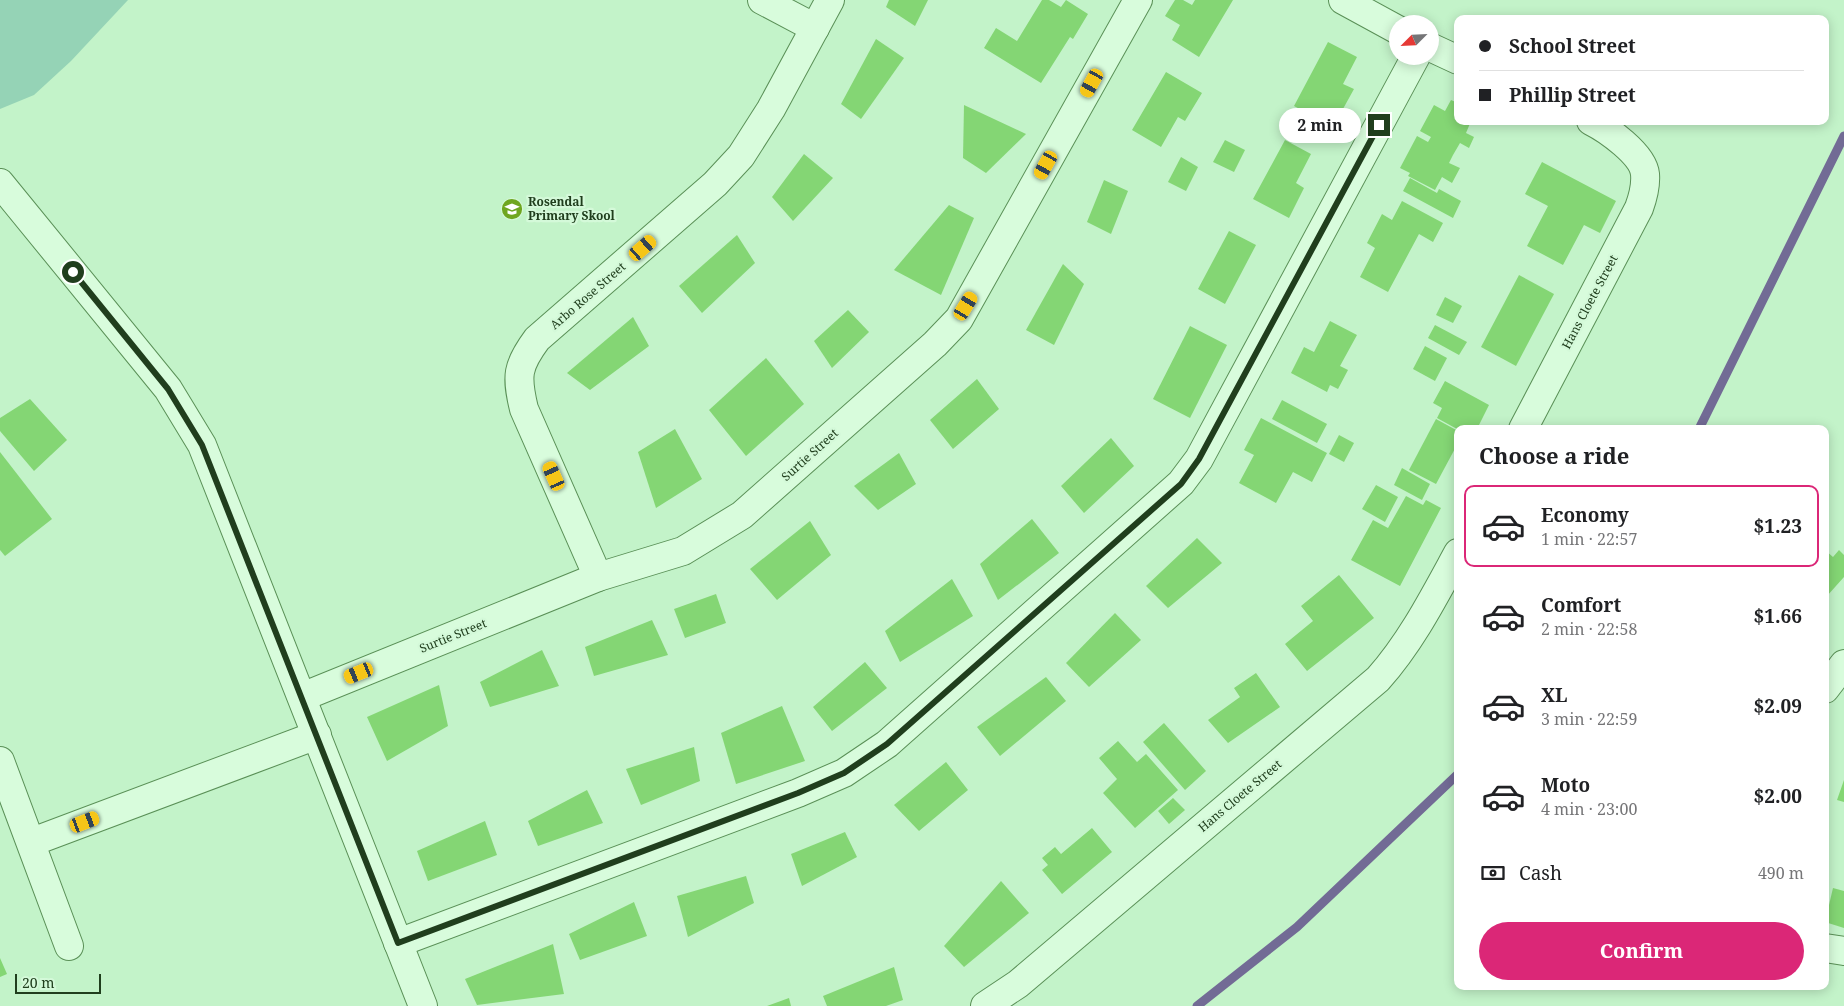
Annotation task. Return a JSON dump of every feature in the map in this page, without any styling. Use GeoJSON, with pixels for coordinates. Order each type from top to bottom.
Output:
{"type":"FeatureCollection","features":[{"type":"Feature","properties":{"kind":"street"},"geometry":{"type":"LineString","coordinates":[[762,0],[815,28]]}},
{"type":"Feature","properties":{"kind":"street","name":"Arbo Rose Street"},"geometry":{"type":"LineString","coordinates":[[598,578],[524,409],[518,387],[518,372],[524,355],[537,339],[715,184],[741,156],[771,109],[830,0]]}},
{"type":"Feature","properties":{"kind":"street","name":"Surtie Street"},"geometry":{"type":"LineString","coordinates":[[302,697],[598,578],[683,551],[742,515],[935,344],[959,319],[1138,0]]}},
{"type":"Feature","properties":{"kind":"street"},"geometry":{"type":"LineString","coordinates":[[1343,0],[1389,25]]}},
{"type":"Feature","properties":{"kind":"street"},"geometry":{"type":"LineString","coordinates":[[1439,51],[1454,58]]}},
{"type":"Feature","properties":{"kind":"street"},"geometry":{"type":"LineString","coordinates":[[398,943],[798,793],[844,773],[887,744],[1181,484],[1199,459],[1411,65]]}},
{"type":"Feature","properties":{"kind":"street","name":"Hans Cloete Street"},"geometry":{"type":"LineString","coordinates":[[1525,425],[1644,196],[1645,171],[1636,157],[1624,144],[1596,125]]}},
{"type":"Feature","properties":{"kind":"street"},"geometry":{"type":"LineString","coordinates":[[0,183],[146,361],[186,415],[202,445],[423,1006]]}},
{"type":"Feature","properties":{"kind":"street","name":"Hans Cloete Street"},"geometry":{"type":"LineString","coordinates":[[985,1006],[1018,984],[1378,679],[1427,611],[1454,560]]}},
{"type":"Feature","properties":{"kind":"street"},"geometry":{"type":"LineString","coordinates":[[1829,684],[1844,664]]}},
{"type":"Feature","properties":{"kind":"street"},"geometry":{"type":"LineString","coordinates":[[32,842],[317,735]]}},
{"type":"Feature","properties":{"kind":"street"},"geometry":{"type":"LineString","coordinates":[[0,761],[32,842],[69,946]]}},
{"type":"Feature","properties":{"kind":"street"},"geometry":{"type":"LineString","coordinates":[[1829,949],[1844,951]]}},
{"type":"Feature","properties":{"kind":"green space"},"geometry":{"type":"Polygon","coordinates":[[[0,0],[128,0],[71,61],[34,95],[0,109],[0,0]]]}},
{"type":"Feature","properties":{"kind":"building"},"geometry":{"type":"Polygon","coordinates":[[[889,0],[928,0],[915,26],[886,7],[889,0]]]}},
{"type":"Feature","properties":{"kind":"building"},"geometry":{"type":"Polygon","coordinates":[[[1042,0],[1049,0],[1061,7],[1066,0],[1088,14],[1073,39],[1070,37],[1041,83],[984,48],[996,28],[1017,41],[1042,0]]]}},
{"type":"Feature","properties":{"kind":"building"},"geometry":{"type":"Polygon","coordinates":[[[1175,0],[1183,0],[1192,5],[1195,0],[1233,0],[1199,57],[1172,40],[1180,25],[1165,16],[1175,0]]]}},
{"type":"Feature","properties":{"kind":"building"},"geometry":{"type":"Polygon","coordinates":[[[876,39],[904,58],[861,119],[841,104],[876,39]]]}},
{"type":"Feature","properties":{"kind":"building"},"geometry":{"type":"Polygon","coordinates":[[[1328,42],[1357,57],[1343,84],[1354,89],[1333,127],[1294,106],[1328,42]]]}},
{"type":"Feature","properties":{"kind":"building"},"geometry":{"type":"Polygon","coordinates":[[[1166,72],[1202,93],[1185,121],[1178,117],[1161,147],[1132,130],[1166,72]]]}},
{"type":"Feature","properties":{"kind":"building"},"geometry":{"type":"Polygon","coordinates":[[[1451,100],[1454,101],[1454,125],[1469,125],[1466,133],[1474,137],[1469,148],[1460,143],[1449,163],[1460,168],[1452,183],[1442,177],[1435,190],[1408,176],[1410,173],[1400,168],[1417,136],[1428,142],[1431,137],[1420,131],[1434,105],[1445,111],[1451,100]]]}},
{"type":"Feature","properties":{"kind":"building"},"geometry":{"type":"Polygon","coordinates":[[[964,105],[1026,134],[986,173],[963,158],[964,105]]]}},
{"type":"Feature","properties":{"kind":"building"},"geometry":{"type":"Polygon","coordinates":[[[1225,140],[1245,150],[1234,172],[1213,162],[1225,140]]]}},
{"type":"Feature","properties":{"kind":"building"},"geometry":{"type":"Polygon","coordinates":[[[1285,140],[1311,154],[1296,183],[1304,188],[1289,218],[1253,199],[1285,140]]]}},
{"type":"Feature","properties":{"kind":"building"},"geometry":{"type":"Polygon","coordinates":[[[804,154],[833,178],[793,221],[772,197],[804,154]]]}},
{"type":"Feature","properties":{"kind":"building"},"geometry":{"type":"Polygon","coordinates":[[[1181,157],[1198,167],[1186,191],[1168,182],[1181,157]]]}},
{"type":"Feature","properties":{"kind":"building"},"geometry":{"type":"Polygon","coordinates":[[[1542,162],[1616,201],[1600,233],[1584,225],[1563,265],[1527,246],[1548,206],[1525,194],[1542,162]]]}},
{"type":"Feature","properties":{"kind":"building"},"geometry":{"type":"Polygon","coordinates":[[[1410,178],[1437,193],[1439,189],[1461,201],[1453,218],[1403,191],[1410,178]]]}},
{"type":"Feature","properties":{"kind":"building"},"geometry":{"type":"Polygon","coordinates":[[[1104,180],[1128,191],[1111,234],[1087,222],[1104,180]]]}},
{"type":"Feature","properties":{"kind":"building"},"geometry":{"type":"Polygon","coordinates":[[[1402,201],[1443,223],[1433,242],[1419,234],[1388,292],[1360,277],[1375,248],[1367,243],[1382,214],[1392,220],[1402,201]]]}},
{"type":"Feature","properties":{"kind":"building"},"geometry":{"type":"Polygon","coordinates":[[[949,205],[974,218],[941,295],[894,270],[949,205]]]}},
{"type":"Feature","properties":{"kind":"building"},"geometry":{"type":"Polygon","coordinates":[[[1229,231],[1256,245],[1225,304],[1198,289],[1229,231]]]}},
{"type":"Feature","properties":{"kind":"building"},"geometry":{"type":"Polygon","coordinates":[[[737,235],[755,263],[702,313],[679,286],[737,235]]]}},
{"type":"Feature","properties":{"kind":"building"},"geometry":{"type":"Polygon","coordinates":[[[1063,264],[1084,284],[1054,345],[1026,330],[1063,264]]]}},
{"type":"Feature","properties":{"kind":"building"},"geometry":{"type":"Polygon","coordinates":[[[1519,275],[1554,294],[1516,366],[1481,347],[1519,275]]]}},
{"type":"Feature","properties":{"kind":"building"},"geometry":{"type":"Polygon","coordinates":[[[1445,297],[1462,306],[1453,323],[1436,315],[1445,297]]]}},
{"type":"Feature","properties":{"kind":"building"},"geometry":{"type":"Polygon","coordinates":[[[848,310],[869,332],[832,368],[814,341],[848,310]]]}},
{"type":"Feature","properties":{"kind":"building"},"geometry":{"type":"Polygon","coordinates":[[[633,317],[649,346],[590,390],[567,373],[633,317]]]}},
{"type":"Feature","properties":{"kind":"building"},"geometry":{"type":"Polygon","coordinates":[[[1330,321],[1357,335],[1340,366],[1348,370],[1338,389],[1330,385],[1327,392],[1291,373],[1304,347],[1314,352],[1330,321]]]}},
{"type":"Feature","properties":{"kind":"building"},"geometry":{"type":"Polygon","coordinates":[[[1435,325],[1467,342],[1459,355],[1428,338],[1435,325]]]}},
{"type":"Feature","properties":{"kind":"building"},"geometry":{"type":"Polygon","coordinates":[[[1190,326],[1227,345],[1190,418],[1153,399],[1190,326]]]}},
{"type":"Feature","properties":{"kind":"building"},"geometry":{"type":"Polygon","coordinates":[[[1425,346],[1447,358],[1435,381],[1413,369],[1425,346]]]}},
{"type":"Feature","properties":{"kind":"building"},"geometry":{"type":"Polygon","coordinates":[[[766,358],[804,404],[746,456],[709,410],[766,358]]]}},
{"type":"Feature","properties":{"kind":"building"},"geometry":{"type":"Polygon","coordinates":[[[977,379],[999,409],[953,449],[930,420],[977,379]]]}},
{"type":"Feature","properties":{"kind":"building"},"geometry":{"type":"Polygon","coordinates":[[[1445,381],[1489,405],[1479,425],[1454,425],[1454,427],[1437,418],[1442,408],[1433,403],[1445,381]]]}},
{"type":"Feature","properties":{"kind":"building"},"geometry":{"type":"Polygon","coordinates":[[[30,399],[67,440],[34,471],[0,431],[0,418],[30,399]]]}},
{"type":"Feature","properties":{"kind":"building"},"geometry":{"type":"Polygon","coordinates":[[[1282,400],[1327,424],[1317,443],[1272,419],[1282,400]]]}},
{"type":"Feature","properties":{"kind":"building"},"geometry":{"type":"Polygon","coordinates":[[[1261,418],[1327,453],[1312,482],[1293,472],[1276,503],[1239,483],[1254,455],[1244,450],[1261,418]]]}},
{"type":"Feature","properties":{"kind":"building"},"geometry":{"type":"Polygon","coordinates":[[[1436,419],[1454,429],[1454,450],[1436,484],[1409,470],[1436,419]]]}},
{"type":"Feature","properties":{"kind":"building"},"geometry":{"type":"Polygon","coordinates":[[[675,429],[702,479],[656,508],[638,452],[675,429]]]}},
{"type":"Feature","properties":{"kind":"building"},"geometry":{"type":"Polygon","coordinates":[[[1339,435],[1354,443],[1344,462],[1329,454],[1339,435]]]}},
{"type":"Feature","properties":{"kind":"building"},"geometry":{"type":"Polygon","coordinates":[[[1111,438],[1134,466],[1084,513],[1061,486],[1111,438]]]}},
{"type":"Feature","properties":{"kind":"building"},"geometry":{"type":"Polygon","coordinates":[[[0,452],[52,519],[5,556],[0,550],[0,452]]]}},
{"type":"Feature","properties":{"kind":"building"},"geometry":{"type":"Polygon","coordinates":[[[899,453],[916,484],[878,510],[854,486],[899,453]]]}},
{"type":"Feature","properties":{"kind":"building"},"geometry":{"type":"Polygon","coordinates":[[[1402,468],[1430,484],[1422,500],[1394,485],[1402,468]]]}},
{"type":"Feature","properties":{"kind":"building"},"geometry":{"type":"Polygon","coordinates":[[[1376,485],[1398,497],[1385,522],[1362,509],[1376,485]]]}},
{"type":"Feature","properties":{"kind":"building"},"geometry":{"type":"Polygon","coordinates":[[[1406,496],[1423,505],[1426,500],[1441,508],[1400,586],[1351,560],[1373,520],[1388,528],[1406,496]]]}},
{"type":"Feature","properties":{"kind":"building"},"geometry":{"type":"Polygon","coordinates":[[[1032,519],[1059,553],[998,600],[980,564],[1032,519]]]}},
{"type":"Feature","properties":{"kind":"building"},"geometry":{"type":"Polygon","coordinates":[[[810,521],[831,555],[777,600],[750,569],[810,521]]]}},
{"type":"Feature","properties":{"kind":"building"},"geometry":{"type":"Polygon","coordinates":[[[1197,538],[1222,563],[1168,608],[1146,586],[1197,538]]]}},
{"type":"Feature","properties":{"kind":"building"},"geometry":{"type":"Polygon","coordinates":[[[1839,550],[1844,555],[1844,577],[1829,594],[1829,554],[1833,557],[1839,550]]]}},
{"type":"Feature","properties":{"kind":"building"},"geometry":{"type":"Polygon","coordinates":[[[1339,575],[1374,618],[1307,671],[1285,644],[1313,621],[1301,606],[1339,575]]]}},
{"type":"Feature","properties":{"kind":"building"},"geometry":{"type":"Polygon","coordinates":[[[952,579],[973,616],[900,662],[885,631],[952,579]]]}},
{"type":"Feature","properties":{"kind":"building"},"geometry":{"type":"Polygon","coordinates":[[[716,594],[726,623],[685,638],[674,609],[716,594]]]}},
{"type":"Feature","properties":{"kind":"building"},"geometry":{"type":"Polygon","coordinates":[[[1115,613],[1141,640],[1089,687],[1066,663],[1115,613]]]}},
{"type":"Feature","properties":{"kind":"building"},"geometry":{"type":"Polygon","coordinates":[[[652,620],[668,655],[594,676],[585,647],[652,620]]]}},
{"type":"Feature","properties":{"kind":"building"},"geometry":{"type":"Polygon","coordinates":[[[542,650],[559,686],[490,707],[480,682],[542,650]]]}},
{"type":"Feature","properties":{"kind":"building"},"geometry":{"type":"Polygon","coordinates":[[[865,662],[887,688],[832,731],[813,707],[865,662]]]}},
{"type":"Feature","properties":{"kind":"building"},"geometry":{"type":"Polygon","coordinates":[[[1256,673],[1280,707],[1228,743],[1208,720],[1240,697],[1234,688],[1256,673]]]}},
{"type":"Feature","properties":{"kind":"building"},"geometry":{"type":"Polygon","coordinates":[[[1046,677],[1066,701],[1000,756],[977,727],[1046,677]]]}},
{"type":"Feature","properties":{"kind":"building"},"geometry":{"type":"Polygon","coordinates":[[[439,685],[448,726],[387,761],[367,717],[439,685]]]}},
{"type":"Feature","properties":{"kind":"building"},"geometry":{"type":"Polygon","coordinates":[[[782,706],[805,761],[736,784],[721,733],[782,706]]]}},
{"type":"Feature","properties":{"kind":"building"},"geometry":{"type":"Polygon","coordinates":[[[1164,723],[1206,771],[1185,790],[1143,742],[1164,723]]]}},
{"type":"Feature","properties":{"kind":"building"},"geometry":{"type":"Polygon","coordinates":[[[1118,741],[1137,762],[1146,754],[1178,790],[1135,828],[1103,793],[1117,779],[1099,758],[1118,741]]]}},
{"type":"Feature","properties":{"kind":"building"},"geometry":{"type":"Polygon","coordinates":[[[694,747],[700,781],[641,805],[626,769],[694,747]]]}},
{"type":"Feature","properties":{"kind":"building"},"geometry":{"type":"Polygon","coordinates":[[[946,762],[968,790],[919,831],[894,805],[946,762]]]}},
{"type":"Feature","properties":{"kind":"building"},"geometry":{"type":"Polygon","coordinates":[[[1844,780],[1844,802],[1837,800],[1844,780]]]}},
{"type":"Feature","properties":{"kind":"building"},"geometry":{"type":"Polygon","coordinates":[[[587,790],[603,823],[538,846],[528,821],[587,790]]]}},
{"type":"Feature","properties":{"kind":"building"},"geometry":{"type":"Polygon","coordinates":[[[1173,798],[1185,810],[1169,824],[1158,811],[1173,798]]]}},
{"type":"Feature","properties":{"kind":"building"},"geometry":{"type":"Polygon","coordinates":[[[485,821],[497,855],[428,881],[417,851],[485,821]]]}},
{"type":"Feature","properties":{"kind":"building"},"geometry":{"type":"Polygon","coordinates":[[[1092,828],[1112,852],[1062,894],[1042,870],[1048,865],[1042,858],[1055,847],[1061,854],[1092,828]]]}},
{"type":"Feature","properties":{"kind":"building"},"geometry":{"type":"Polygon","coordinates":[[[845,832],[857,857],[802,886],[791,854],[845,832]]]}},
{"type":"Feature","properties":{"kind":"building"},"geometry":{"type":"Polygon","coordinates":[[[746,876],[754,903],[688,937],[677,896],[746,876]]]}},
{"type":"Feature","properties":{"kind":"building"},"geometry":{"type":"Polygon","coordinates":[[[1001,881],[1029,913],[964,967],[944,946],[1001,881]]]}},
{"type":"Feature","properties":{"kind":"building"},"geometry":{"type":"Polygon","coordinates":[[[1833,888],[1844,891],[1844,928],[1829,923],[1829,905],[1833,888]]]}},
{"type":"Feature","properties":{"kind":"building"},"geometry":{"type":"Polygon","coordinates":[[[634,902],[647,936],[580,960],[569,934],[634,902]]]}},
{"type":"Feature","properties":{"kind":"building"},"geometry":{"type":"Polygon","coordinates":[[[553,944],[564,994],[477,1005],[465,979],[553,944]]]}},
{"type":"Feature","properties":{"kind":"building"},"geometry":{"type":"Polygon","coordinates":[[[0,958],[7,974],[0,977],[0,958]]]}},
{"type":"Feature","properties":{"kind":"building"},"geometry":{"type":"Polygon","coordinates":[[[894,967],[903,1000],[886,1006],[827,1006],[823,996],[894,967]]]}},
{"type":"Feature","properties":{"kind":"building"},"geometry":{"type":"Polygon","coordinates":[[[789,998],[791,1006],[767,1006],[789,998]]]}},
{"type":"Feature","properties":{"kind":"waterway"},"geometry":{"type":"LineString","coordinates":[[1701,425],[1844,136]]}},
{"type":"Feature","properties":{"kind":"waterway"},"geometry":{"type":"LineString","coordinates":[[1197,1006],[1297,927],[1454,778]]}},
{"type":"Feature","properties":{"kind":"place","name":"Rosendal Primary Skool"},"geometry":{"type":"Point","coordinates":[512,209]}},
{"type":"Feature","properties":{"kind":"route"},"geometry":{"type":"LineString","coordinates":[[73,272],[168,389],[186,415],[202,445],[398,943],[798,793],[844,773],[887,744],[1181,484],[1199,459],[1379,125]]}}]}
